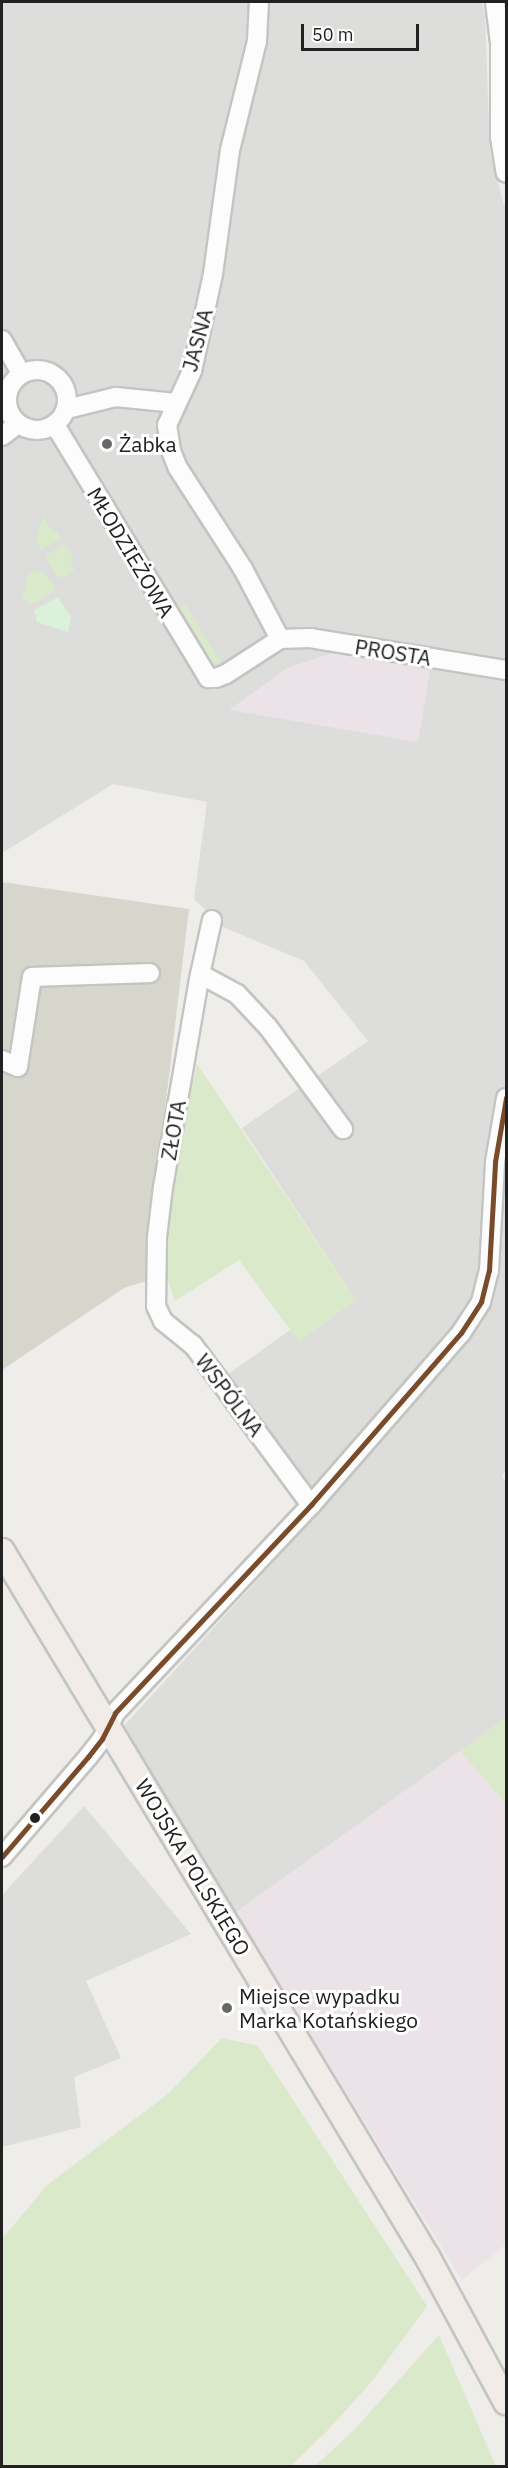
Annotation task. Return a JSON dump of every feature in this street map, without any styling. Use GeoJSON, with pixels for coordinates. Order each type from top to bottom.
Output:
{"type":"FeatureCollection","features":[{"type":"Feature","properties":{"kind":"main road","name":"WOJSKA POLSKIEGO"},"geometry":{"type":"LineString","coordinates":[[2,1551],[428,2258],[507,2402]]}},
{"type":"Feature","properties":{"kind":"street","name":"JASNA"},"geometry":{"type":"LineString","coordinates":[[259,2],[257,41],[230,150],[213,274],[192,371],[167,425],[171,451],[178,468],[243,569],[280,639]]}},
{"type":"Feature","properties":{"kind":"street"},"geometry":{"type":"LineString","coordinates":[[495,2],[500,43],[500,137],[507,173]]}},
{"type":"Feature","properties":{"kind":"street"},"geometry":{"type":"LineString","coordinates":[[2,340],[21,373]]}},
{"type":"Feature","properties":{"kind":"street"},"geometry":{"type":"LineString","coordinates":[[35,369],[50,372],[62,381],[68,394],[67,409],[55,425],[43,430],[30,430],[18,424],[10,415],[7,403],[8,390],[21,373],[35,369]]}},
{"type":"Feature","properties":{"kind":"street"},"geometry":{"type":"LineString","coordinates":[[67,409],[116,397],[176,403]]}},
{"type":"Feature","properties":{"kind":"street"},"geometry":{"type":"LineString","coordinates":[[2,436],[18,424]]}},
{"type":"Feature","properties":{"kind":"street","name":"MŁODZIEŻOWA"},"geometry":{"type":"LineString","coordinates":[[55,425],[208,678],[226,674],[280,639]]}},
{"type":"Feature","properties":{"kind":"street","name":"PROSTA"},"geometry":{"type":"LineString","coordinates":[[280,639],[310,638],[507,670]]}},
{"type":"Feature","properties":{"kind":"street","name":"ZŁOTA"},"geometry":{"type":"LineString","coordinates":[[156,1288],[157,1237],[163,1187],[200,974],[212,920]]}},
{"type":"Feature","properties":{"kind":"street"},"geometry":{"type":"LineString","coordinates":[[2,1060],[18,1067],[32,977],[150,973]]}},
{"type":"Feature","properties":{"kind":"street"},"geometry":{"type":"LineString","coordinates":[[200,974],[237,994],[268,1027],[343,1129]]}},
{"type":"Feature","properties":{"kind":"street"},"geometry":{"type":"LineString","coordinates":[[2,1857],[88,1757],[125,1702],[311,1505],[461,1333],[481,1302],[489,1271],[495,1162],[507,1098]]}},
{"type":"Feature","properties":{"kind":"street","name":"WSPÓLNA"},"geometry":{"type":"LineString","coordinates":[[156,1288],[156,1306],[163,1321],[193,1345],[311,1505]]}},
{"type":"Feature","properties":{"kind":"shaded area"},"geometry":{"type":"Polygon","coordinates":[[[2,2],[482,2],[485,15],[490,152],[504,205],[506,204],[506,1471],[502,1475],[506,1482],[506,1718],[235,1913],[123,1727],[323,1508],[224,1377],[290,1330],[356,1300],[242,1128],[368,1041],[304,961],[223,927],[194,899],[207,802],[113,784],[2,853],[2,2]]]}},
{"type":"Feature","properties":{"kind":"shaded area"},"geometry":{"type":"Polygon","coordinates":[[[105,472],[184,604],[174,610],[95,478],[105,472]]]}},
{"type":"Feature","properties":{"kind":"shaded area"},"geometry":{"type":"Polygon","coordinates":[[[332,653],[430,670],[418,742],[229,710],[287,668],[332,653]]]}},
{"type":"Feature","properties":{"kind":"shaded area"},"geometry":{"type":"Polygon","coordinates":[[[2,882],[189,909],[153,1209],[156,1278],[124,1288],[2,1370],[2,882]]]}},
{"type":"Feature","properties":{"kind":"shaded area"},"geometry":{"type":"Polygon","coordinates":[[[460,1751],[506,1804],[506,2244],[462,2280],[235,1913],[460,1751]]]}},
{"type":"Feature","properties":{"kind":"shaded area"},"geometry":{"type":"Polygon","coordinates":[[[84,1806],[191,1934],[86,1981],[121,2058],[74,2077],[81,2127],[2,2147],[2,1895],[84,1806]]]}},
{"type":"Feature","properties":{"kind":"green space"},"geometry":{"type":"Polygon","coordinates":[[[43,516],[52,531],[56,530],[61,538],[41,550],[36,542],[43,516]]]}},
{"type":"Feature","properties":{"kind":"green space"},"geometry":{"type":"Polygon","coordinates":[[[65,544],[74,560],[70,562],[75,570],[59,579],[45,556],[65,544]]]}},
{"type":"Feature","properties":{"kind":"green space"},"geometry":{"type":"Polygon","coordinates":[[[34,571],[45,574],[56,590],[31,605],[22,598],[29,573],[34,571]]]}},
{"type":"Feature","properties":{"kind":"green space"},"geometry":{"type":"Polygon","coordinates":[[[58,597],[71,617],[68,632],[37,622],[34,610],[58,597]]]}},
{"type":"Feature","properties":{"kind":"green space"},"geometry":{"type":"Polygon","coordinates":[[[185,604],[220,661],[213,663],[207,658],[202,658],[174,610],[185,604]]]}},
{"type":"Feature","properties":{"kind":"green space"},"geometry":{"type":"Polygon","coordinates":[[[197,1064],[356,1300],[299,1342],[239,1260],[175,1301],[165,1273],[169,1195],[197,1064]]]}},
{"type":"Feature","properties":{"kind":"green space"},"geometry":{"type":"Polygon","coordinates":[[[506,1718],[506,1804],[460,1751],[506,1718]]]}},
{"type":"Feature","properties":{"kind":"green space"},"geometry":{"type":"Polygon","coordinates":[[[222,2038],[258,2046],[427,2306],[374,2379],[328,2430],[291,2466],[2,2466],[2,2239],[47,2185],[168,2094],[222,2038]]]}},
{"type":"Feature","properties":{"kind":"green space"},"geometry":{"type":"Polygon","coordinates":[[[439,2335],[496,2466],[315,2466],[354,2430],[439,2335]]]}},
{"type":"Feature","properties":{"kind":"transit line"},"geometry":{"type":"LineString","coordinates":[[2,1857],[88,1757],[102,1739],[115,1713],[311,1505],[461,1333],[481,1302],[489,1271],[495,1162],[506,1098]]}},
{"type":"Feature","properties":{"kind":"place","name":"Żabka"},"geometry":{"type":"Point","coordinates":[107,444]}},
{"type":"Feature","properties":{"kind":"place","name":"Miejsce wypadku Marka Kotańskiego"},"geometry":{"type":"Point","coordinates":[227,2008]}}]}
